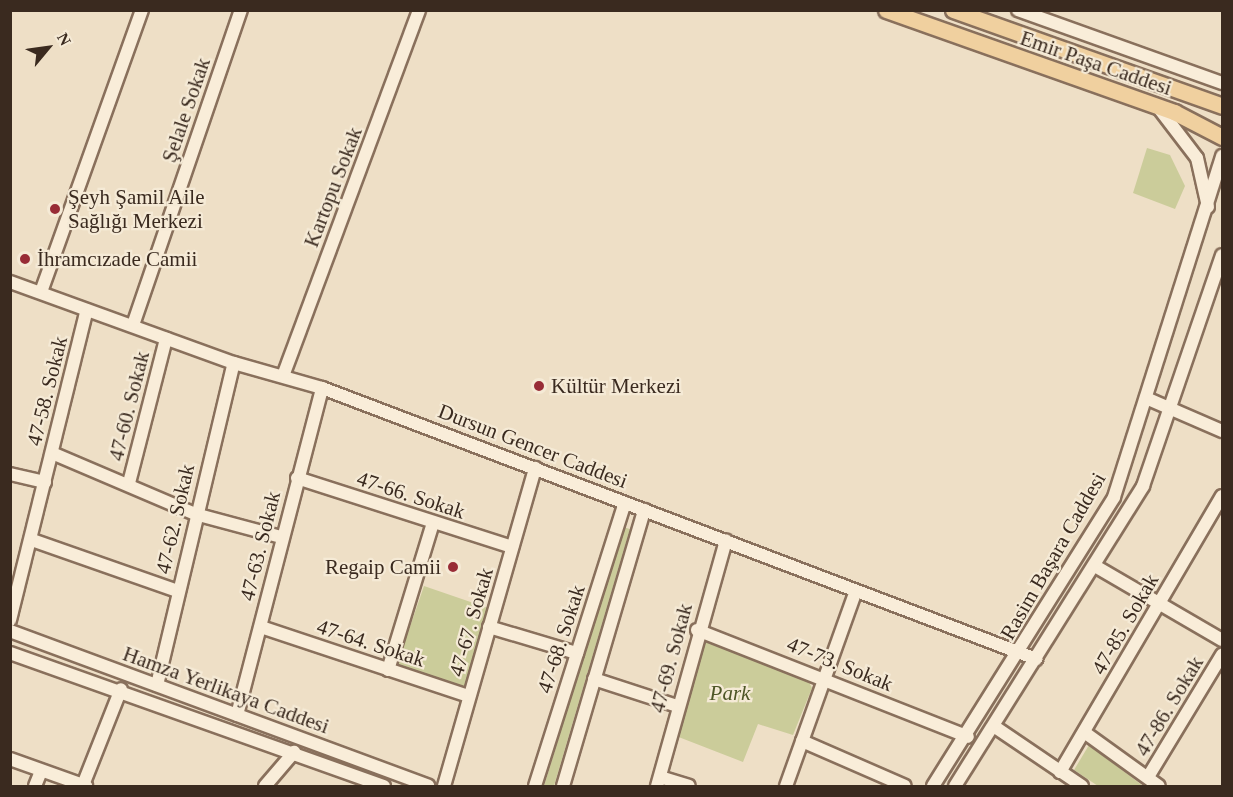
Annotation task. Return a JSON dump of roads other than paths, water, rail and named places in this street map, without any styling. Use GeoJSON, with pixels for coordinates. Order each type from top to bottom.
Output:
{"type":"FeatureCollection","features":[{"type":"Feature","properties":{"kind":"main road","name":"Emir Paşa Caddesi"},"geometry":{"type":"LineString","coordinates":[[886,10],[1157,106],[1222,137]]}},
{"type":"Feature","properties":{"kind":"main road","name":"Emir Paşa Caddesi"},"geometry":{"type":"LineString","coordinates":[[953,10],[981,15],[1222,106]]}},
{"type":"Feature","properties":{"kind":"street"},"geometry":{"type":"LineString","coordinates":[[41,292],[142,10]]}},
{"type":"Feature","properties":{"kind":"street","name":"Şelale Sokak"},"geometry":{"type":"LineString","coordinates":[[133,325],[241,10]]}},
{"type":"Feature","properties":{"kind":"street","name":"Kartopu Sokak"},"geometry":{"type":"LineString","coordinates":[[283,376],[419,10]]}},
{"type":"Feature","properties":{"kind":"street"},"geometry":{"type":"LineString","coordinates":[[1018,10],[1222,83]]}},
{"type":"Feature","properties":{"kind":"street"},"geometry":{"type":"LineString","coordinates":[[1157,106],[1197,158],[1209,208]]}},
{"type":"Feature","properties":{"kind":"street","name":"Rasim Başara Caddesi"},"geometry":{"type":"LineString","coordinates":[[933,786],[968,737],[1114,497],[1209,208],[1222,156]]}},
{"type":"Feature","properties":{"kind":"street","name":"Rasim Başara Caddesi"},"geometry":{"type":"LineString","coordinates":[[956,786],[995,727],[1143,486],[1222,255]]}},
{"type":"Feature","properties":{"kind":"street","name":"Dursun Gencer Caddesi"},"geometry":{"type":"LineString","coordinates":[[10,282],[234,363],[322,388],[856,591],[1021,651],[1036,659]]}},
{"type":"Feature","properties":{"kind":"street","name":"47-58. Sokak"},"geometry":{"type":"LineString","coordinates":[[10,620],[32,540],[87,310]]}},
{"type":"Feature","properties":{"kind":"street","name":"47-60. Sokak"},"geometry":{"type":"LineString","coordinates":[[129,483],[166,339]]}},
{"type":"Feature","properties":{"kind":"street","name":"47-62. Sokak"},"geometry":{"type":"LineString","coordinates":[[157,685],[195,514],[234,363]]}},
{"type":"Feature","properties":{"kind":"street","name":"47-63. Sokak"},"geometry":{"type":"LineString","coordinates":[[237,715],[261,627],[281,537],[322,388]]}},
{"type":"Feature","properties":{"kind":"street"},"geometry":{"type":"LineString","coordinates":[[1148,399],[1219,432]]}},
{"type":"Feature","properties":{"kind":"street"},"geometry":{"type":"LineString","coordinates":[[52,453],[129,483],[195,514],[281,537]]}},
{"type":"Feature","properties":{"kind":"street","name":"47-67. Sokak"},"geometry":{"type":"LineString","coordinates":[[444,786],[535,468]]}},
{"type":"Feature","properties":{"kind":"street"},"geometry":{"type":"LineString","coordinates":[[10,474],[45,482]]}},
{"type":"Feature","properties":{"kind":"street","name":"47-66. Sokak"},"geometry":{"type":"LineString","coordinates":[[297,478],[512,547]]}},
{"type":"Feature","properties":{"kind":"street","name":"47-85. Sokak"},"geometry":{"type":"LineString","coordinates":[[1060,772],[1222,496]]}},
{"type":"Feature","properties":{"kind":"street","name":"47-68. Sokak"},"geometry":{"type":"LineString","coordinates":[[535,786],[625,503]]}},
{"type":"Feature","properties":{"kind":"street","name":"47-68. Sokak"},"geometry":{"type":"LineString","coordinates":[[563,786],[644,510]]}},
{"type":"Feature","properties":{"kind":"street"},"geometry":{"type":"LineString","coordinates":[[388,670],[433,523]]}},
{"type":"Feature","properties":{"kind":"street"},"geometry":{"type":"LineString","coordinates":[[32,540],[178,591]]}},
{"type":"Feature","properties":{"kind":"street","name":"47-69. Sokak"},"geometry":{"type":"LineString","coordinates":[[658,782],[697,630],[726,540]]}},
{"type":"Feature","properties":{"kind":"street"},"geometry":{"type":"LineString","coordinates":[[1095,566],[1222,640]]}},
{"type":"Feature","properties":{"kind":"street"},"geometry":{"type":"LineString","coordinates":[[786,786],[856,591]]}},
{"type":"Feature","properties":{"kind":"street","name":"47-64. Sokak"},"geometry":{"type":"LineString","coordinates":[[261,627],[469,696]]}},
{"type":"Feature","properties":{"kind":"street"},"geometry":{"type":"LineString","coordinates":[[489,627],[577,653]]}},
{"type":"Feature","properties":{"kind":"street","name":"47-73. Sokak"},"geometry":{"type":"LineString","coordinates":[[697,630],[824,678],[968,737]]}},
{"type":"Feature","properties":{"kind":"street","name":"Hamza Yerlikaya Caddesi"},"geometry":{"type":"LineString","coordinates":[[10,631],[428,786]]}},
{"type":"Feature","properties":{"kind":"street","name":"Hamza Yerlikaya Caddesi"},"geometry":{"type":"LineString","coordinates":[[10,653],[121,689],[384,786]]}},
{"type":"Feature","properties":{"kind":"street","name":"47-86. Sokak"},"geometry":{"type":"LineString","coordinates":[[1148,777],[1222,655]]}},
{"type":"Feature","properties":{"kind":"street"},"geometry":{"type":"LineString","coordinates":[[594,679],[677,706]]}},
{"type":"Feature","properties":{"kind":"street"},"geometry":{"type":"LineString","coordinates":[[10,759],[84,786],[121,689]]}},
{"type":"Feature","properties":{"kind":"street"},"geometry":{"type":"LineString","coordinates":[[995,727],[1082,786]]}},
{"type":"Feature","properties":{"kind":"street"},"geometry":{"type":"LineString","coordinates":[[1084,732],[1159,786]]}},
{"type":"Feature","properties":{"kind":"street"},"geometry":{"type":"LineString","coordinates":[[802,741],[905,786]]}},
{"type":"Feature","properties":{"kind":"street"},"geometry":{"type":"LineString","coordinates":[[265,786],[294,752]]}},
{"type":"Feature","properties":{"kind":"street"},"geometry":{"type":"LineString","coordinates":[[35,786],[41,771]]}},
{"type":"Feature","properties":{"kind":"street"},"geometry":{"type":"LineString","coordinates":[[658,782],[689,786]]}},
{"type":"Feature","properties":{"kind":"place","name":"Şeyh Şamil Aile Sağlığı Merkezi"},"geometry":{"type":"Point","coordinates":[55,209]}},
{"type":"Feature","properties":{"kind":"place","name":"İhramcızade Camii"},"geometry":{"type":"Point","coordinates":[25,259]}},
{"type":"Feature","properties":{"kind":"place","name":"Kültür Merkezi"},"geometry":{"type":"Point","coordinates":[539,386]}},
{"type":"Feature","properties":{"kind":"place","name":"Regaip Camii"},"geometry":{"type":"Point","coordinates":[453,567]}},
{"type":"Feature","properties":{"kind":"park label","name":"Park"},"geometry":{"type":"Point","coordinates":[730,693]}}]}
